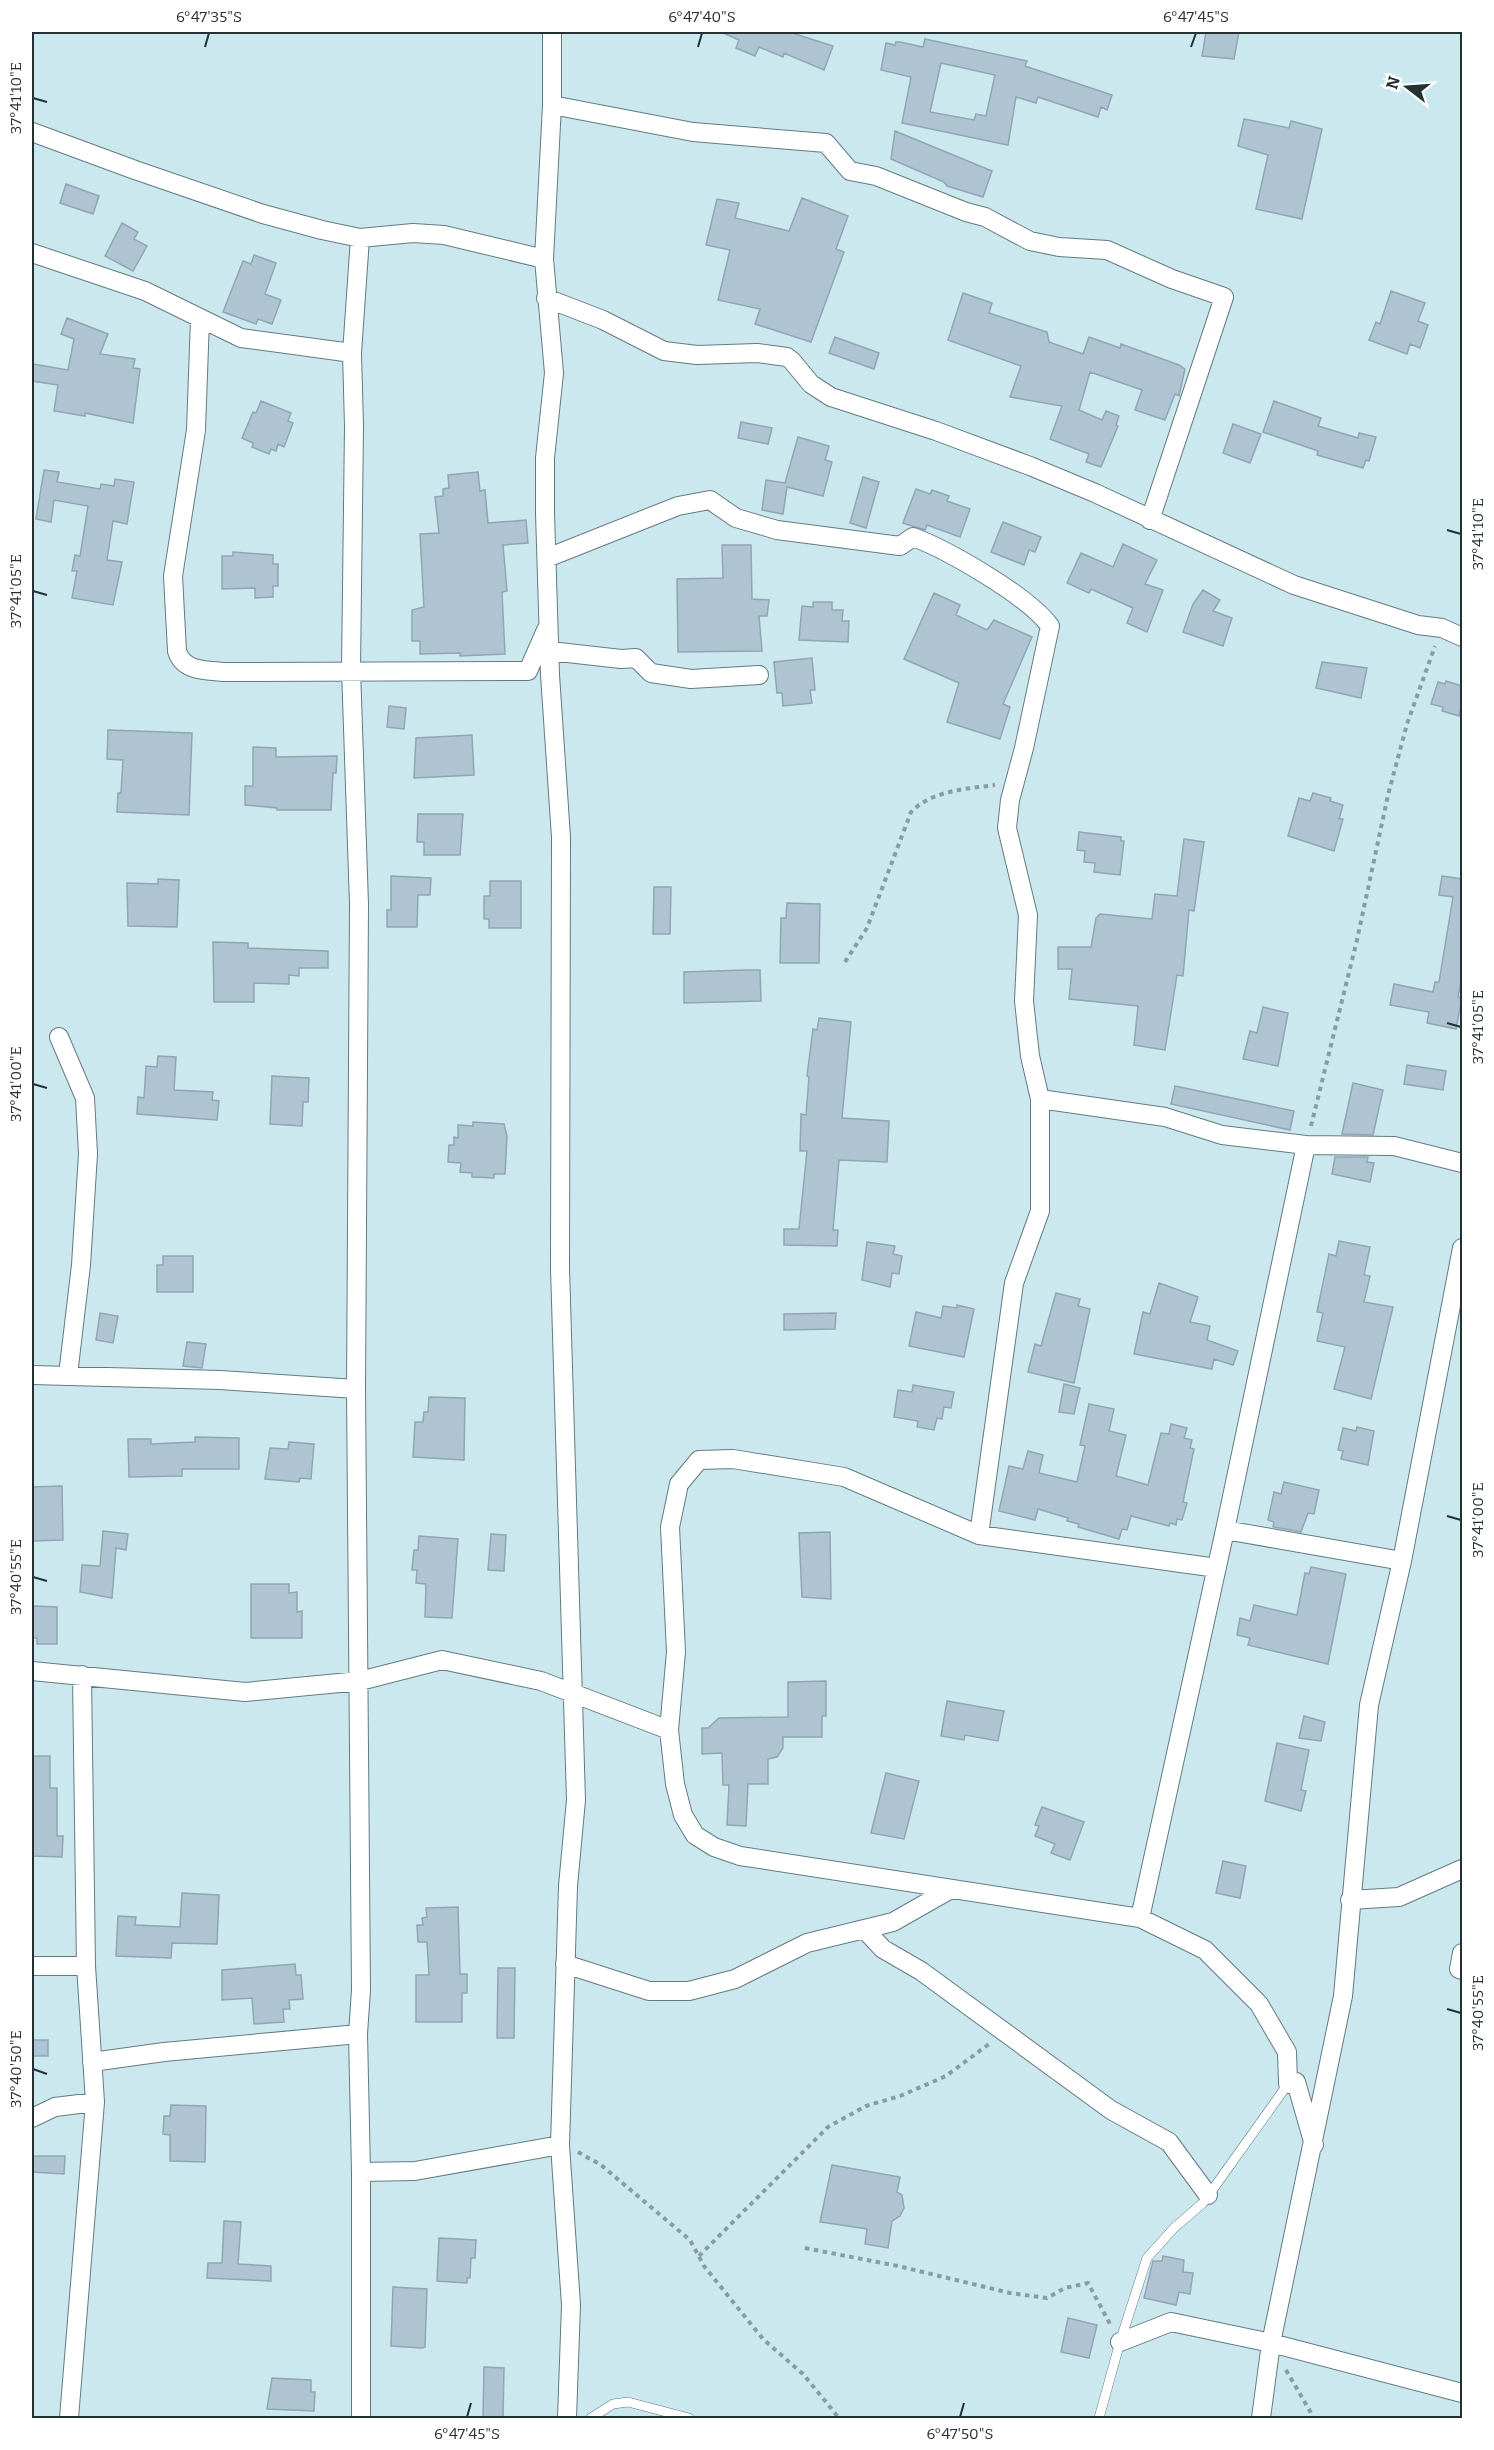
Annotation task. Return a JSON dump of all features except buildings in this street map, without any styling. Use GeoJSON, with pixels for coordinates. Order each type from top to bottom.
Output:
{"type":"FeatureCollection","features":[{"type":"Feature","properties":{"kind":"street"},"geometry":{"type":"LineString","coordinates":[[552,32],[552,105],[544,259],[554,373],[545,458],[550,651],[561,837],[560,1268],[576,1800],[565,1964],[560,2145],[571,2305],[567,2418]]}},
{"type":"Feature","properties":{"kind":"street"},"geometry":{"type":"LineString","coordinates":[[552,105],[702,133],[826,143],[850,171],[876,176],[966,212],[985,217],[1030,241],[1059,247],[1107,250],[1172,279],[1224,297],[1150,520]]}},
{"type":"Feature","properties":{"kind":"street"},"geometry":{"type":"LineString","coordinates":[[32,132],[263,214],[360,238],[413,233],[444,235],[544,259]]}},
{"type":"Feature","properties":{"kind":"street"},"geometry":{"type":"LineString","coordinates":[[360,238],[352,353],[354,426],[351,669],[359,904],[356,1389],[360,1681],[361,1990],[358,2034],[361,2172],[361,2418]]}},
{"type":"Feature","properties":{"kind":"street"},"geometry":{"type":"LineString","coordinates":[[32,253],[145,291],[241,338],[352,353]]}},
{"type":"Feature","properties":{"kind":"street"},"geometry":{"type":"LineString","coordinates":[[546,297],[603,320],[664,351],[697,355],[757,353],[787,357],[811,384],[831,397],[936,431],[1030,466],[1095,493],[1294,585],[1418,625],[1442,628],[1462,637]]}},
{"type":"Feature","properties":{"kind":"street"},"geometry":{"type":"LineString","coordinates":[[200,319],[196,430],[173,576],[178,657],[182,662],[196,669],[224,672],[351,669],[528,671],[549,623]]}},
{"type":"Feature","properties":{"kind":"street"},"geometry":{"type":"LineString","coordinates":[[547,558],[678,506],[710,500],[736,518],[786,532],[900,546],[913,537],[932,544],[1027,603],[1050,626],[1007,828],[1028,915],[1024,1000],[1030,1056],[1040,1100],[1040,1211],[1014,1283],[979,1535]]}},
{"type":"Feature","properties":{"kind":"street"},"geometry":{"type":"LineString","coordinates":[[550,651],[621,659],[636,658],[651,673],[691,679],[759,675]]}},
{"type":"Feature","properties":{"kind":"street"},"geometry":{"type":"LineString","coordinates":[[59,1037],[85,1098],[88,1154],[81,1265],[68,1376]]}},
{"type":"Feature","properties":{"kind":"street"},"geometry":{"type":"LineString","coordinates":[[1040,1100],[1165,1117],[1222,1135],[1306,1145],[1394,1146],[1462,1162]]}},
{"type":"Feature","properties":{"kind":"street"},"geometry":{"type":"LineString","coordinates":[[1140,1918],[1306,1145]]}},
{"type":"Feature","properties":{"kind":"street"},"geometry":{"type":"LineString","coordinates":[[1261,2418],[1271,2343],[1314,2145],[1343,1996],[1369,1705],[1402,1561],[1462,1248]]}},
{"type":"Feature","properties":{"kind":"street"},"geometry":{"type":"LineString","coordinates":[[32,1375],[220,1380],[356,1389]]}},
{"type":"Feature","properties":{"kind":"street"},"geometry":{"type":"LineString","coordinates":[[1217,1568],[979,1535],[844,1477],[733,1459],[699,1460],[679,1484],[670,1527],[676,1652],[669,1730],[675,1784],[683,1815],[695,1834],[714,1847],[740,1856],[1140,1918],[1205,1950],[1259,2004],[1287,2052],[1288,2084],[1296,2082],[1314,2145]]}},
{"type":"Feature","properties":{"kind":"street"},"geometry":{"type":"LineString","coordinates":[[1225,1530],[1402,1561]]}},
{"type":"Feature","properties":{"kind":"street"},"geometry":{"type":"LineString","coordinates":[[32,1671],[245,1692],[360,1681],[442,1660],[508,1673],[574,1693],[669,1730]]}},
{"type":"Feature","properties":{"kind":"street"},"geometry":{"type":"LineString","coordinates":[[69,2418],[95,2102],[86,1966],[82,1675]]}},
{"type":"Feature","properties":{"kind":"street"},"geometry":{"type":"LineString","coordinates":[[1350,1900],[1399,1897],[1462,1869]]}},
{"type":"Feature","properties":{"kind":"street"},"geometry":{"type":"LineString","coordinates":[[565,1964],[649,1991],[689,1991],[735,1979],[807,1943],[893,1922],[951,1889]]}},
{"type":"Feature","properties":{"kind":"street"},"geometry":{"type":"LineString","coordinates":[[865,1930],[883,1949],[921,1971],[1111,2110],[1169,2142],[1209,2195]]}},
{"type":"Feature","properties":{"kind":"street"},"geometry":{"type":"LineString","coordinates":[[32,1966],[86,1966]]}},
{"type":"Feature","properties":{"kind":"street"},"geometry":{"type":"LineString","coordinates":[[92,2062],[164,2052],[358,2034]]}},
{"type":"Feature","properties":{"kind":"street"},"geometry":{"type":"LineString","coordinates":[[32,2118],[55,2106],[95,2102]]}},
{"type":"Feature","properties":{"kind":"street"},"geometry":{"type":"LineString","coordinates":[[361,2172],[415,2171],[560,2145]]}},
{"type":"Feature","properties":{"kind":"street"},"geometry":{"type":"LineString","coordinates":[[1120,2342],[1171,2322],[1271,2343],[1462,2393]]}},
{"type":"Feature","properties":{"kind":"lane"},"geometry":{"type":"LineString","coordinates":[[1100,2418],[1120,2342],[1147,2258],[1209,2195],[1288,2084]]}},
{"type":"Feature","properties":{"kind":"lane"},"geometry":{"type":"LineString","coordinates":[[591,2418],[613,2404],[628,2402],[689,2418]]}},
{"type":"Feature","properties":{"kind":"path"},"geometry":{"type":"LineString","coordinates":[[1306,1145],[1357,940],[1388,795],[1407,724],[1442,628]]}},
{"type":"Feature","properties":{"kind":"path"},"geometry":{"type":"LineString","coordinates":[[845,962],[867,928],[912,812],[924,801],[938,795],[1015,783]]}},
{"type":"Feature","properties":{"kind":"path"},"geometry":{"type":"LineString","coordinates":[[699,2256],[828,2127],[866,2106],[900,2096],[946,2076],[1005,2031]]}},
{"type":"Feature","properties":{"kind":"path"},"geometry":{"type":"LineString","coordinates":[[560,2145],[588,2156],[601,2165],[690,2240],[704,2266],[764,2339],[803,2373],[839,2418]]}},
{"type":"Feature","properties":{"kind":"path"},"geometry":{"type":"LineString","coordinates":[[805,2248],[898,2266],[1010,2293],[1047,2298],[1065,2288],[1088,2283],[1120,2342]]}},
{"type":"Feature","properties":{"kind":"path"},"geometry":{"type":"LineString","coordinates":[[1271,2343],[1314,2418]]}}]}
